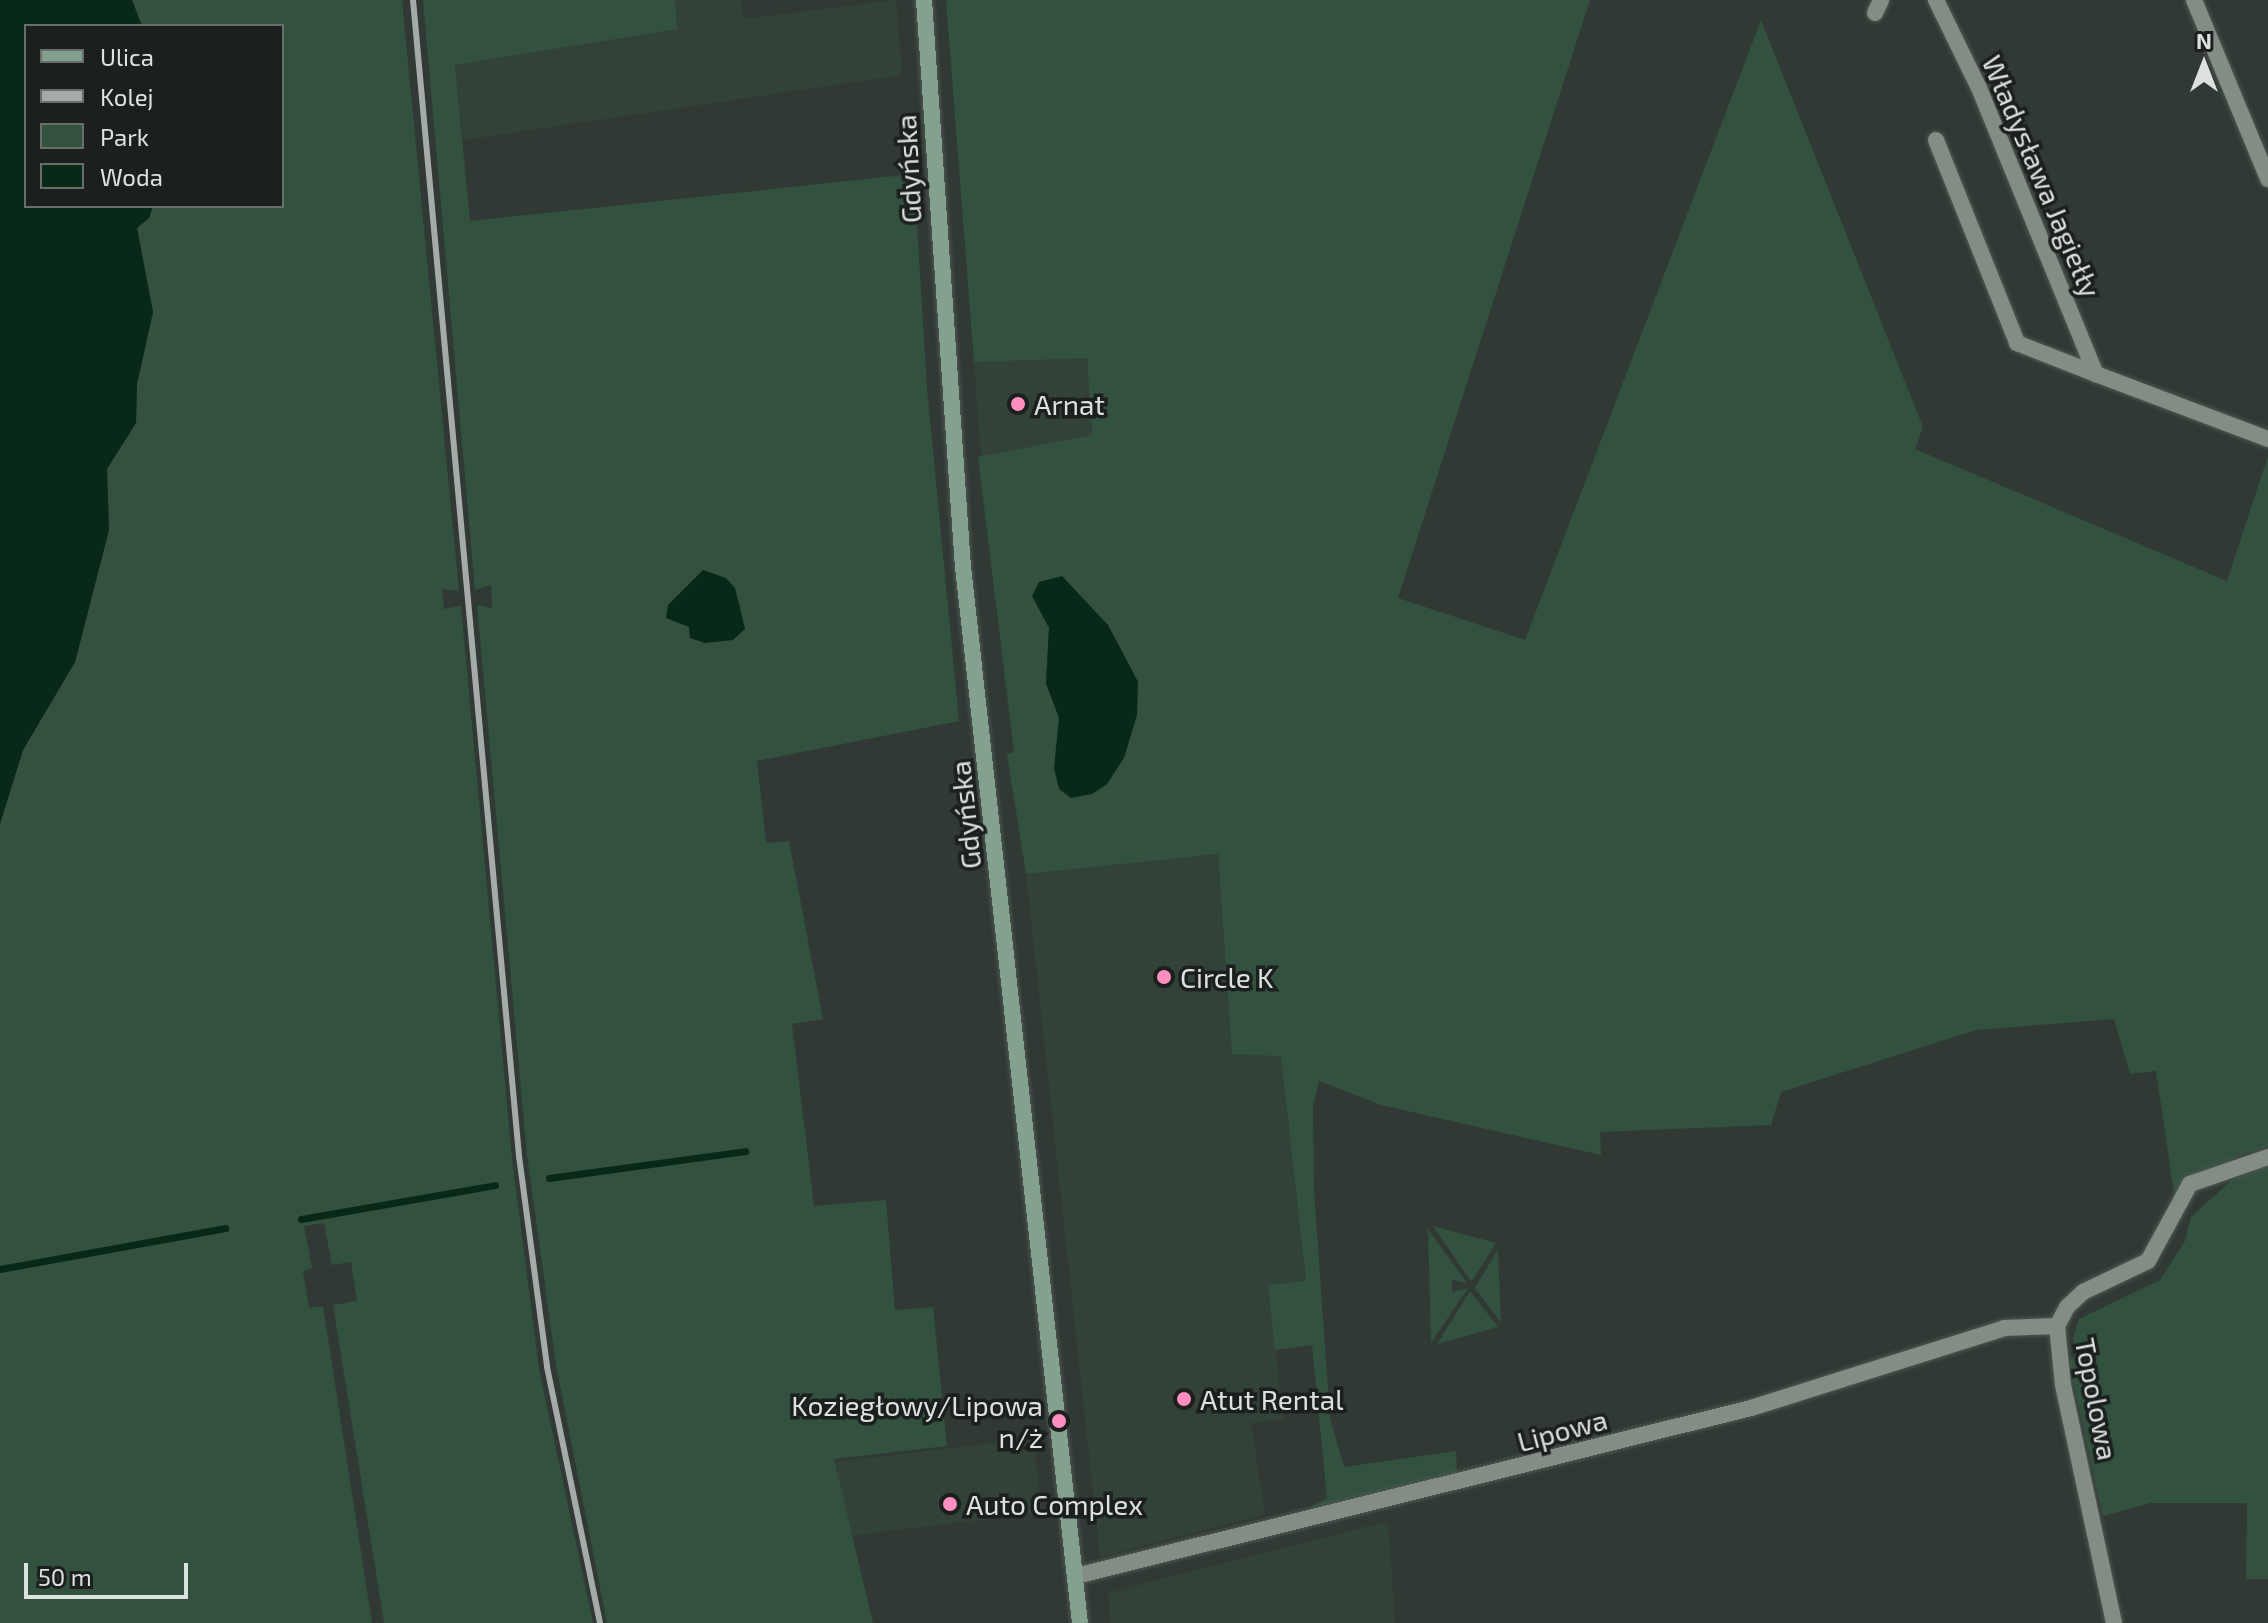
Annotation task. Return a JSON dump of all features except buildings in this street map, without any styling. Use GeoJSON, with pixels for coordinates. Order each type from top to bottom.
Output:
{"type":"FeatureCollection","features":[{"type":"Feature","properties":{"kind":"main road","name":"Gdyńska"},"geometry":{"type":"LineString","coordinates":[[924,0],[963,567],[1080,1623]]}},
{"type":"Feature","properties":{"kind":"street","name":"Władysława Jagiełły"},"geometry":{"type":"LineString","coordinates":[[1936,0],[1979,88],[2096,374]]}},
{"type":"Feature","properties":{"kind":"street"},"geometry":{"type":"LineString","coordinates":[[2194,0],[2268,179]]}},
{"type":"Feature","properties":{"kind":"street"},"geometry":{"type":"LineString","coordinates":[[1936,140],[2017,343],[2268,439]]}},
{"type":"Feature","properties":{"kind":"street","name":"Topolowa"},"geometry":{"type":"LineString","coordinates":[[2114,1623],[2063,1385],[2057,1326],[2067,1307],[2083,1292],[2148,1261],[2190,1184],[2268,1157]]}},
{"type":"Feature","properties":{"kind":"street","name":"Lipowa"},"geometry":{"type":"LineString","coordinates":[[1076,1576],[1751,1408],[2004,1328],[2057,1326]]}},
{"type":"Feature","properties":{"kind":"shaded area"},"geometry":{"type":"Polygon","coordinates":[[[675,0],[741,0],[743,19],[896,0],[902,75],[463,140],[455,65],[676,29],[675,0]]]}},
{"type":"Feature","properties":{"kind":"shaded area"},"geometry":{"type":"Polygon","coordinates":[[[1087,357],[1092,435],[981,457],[974,362],[1087,357]]]}},
{"type":"Feature","properties":{"kind":"shaded area"},"geometry":{"type":"Polygon","coordinates":[[[1218,854],[1232,1053],[1281,1055],[1306,1281],[1268,1285],[1283,1419],[1251,1423],[1265,1514],[1100,1557],[1026,874],[1218,854]]]}},
{"type":"Feature","properties":{"kind":"shaded area"},"geometry":{"type":"Polygon","coordinates":[[[1033,1438],[1042,1512],[844,1537],[834,1462],[1033,1438]]]}},
{"type":"Feature","properties":{"kind":"shaded area"},"geometry":{"type":"Polygon","coordinates":[[[1388,1521],[1395,1623],[1110,1623],[1108,1593],[1388,1521]]]}},
{"type":"Feature","properties":{"kind":"green space"},"geometry":{"type":"Polygon","coordinates":[[[132,0],[402,0],[459,591],[442,589],[444,609],[461,606],[512,1158],[539,1369],[593,1623],[384,1623],[333,1305],[357,1301],[351,1262],[332,1265],[324,1223],[304,1226],[312,1268],[303,1271],[309,1308],[323,1306],[372,1623],[0,1623],[0,824],[23,750],[75,662],[109,530],[107,469],[136,423],[137,384],[153,312],[137,228],[149,218],[152,208],[284,208],[284,24],[141,24],[132,0]]]}},
{"type":"Feature","properties":{"kind":"green space"},"geometry":{"type":"Polygon","coordinates":[[[423,0],[675,0],[677,29],[455,65],[470,221],[914,174],[927,388],[959,721],[757,761],[766,843],[789,841],[823,1019],[792,1024],[814,1206],[886,1200],[895,1310],[933,1307],[947,1446],[834,1459],[873,1623],[607,1623],[556,1365],[527,1155],[477,605],[492,608],[491,585],[475,590],[423,0]],[[726,578],[689,628],[690,638],[741,606],[726,578]]]}},
{"type":"Feature","properties":{"kind":"green space"},"geometry":{"type":"Polygon","coordinates":[[[946,0],[1590,0],[1398,598],[1525,640],[1761,20],[1923,427],[1915,449],[2227,581],[2268,456],[2268,1147],[2240,1155],[2174,1194],[2156,1071],[2130,1074],[2114,1019],[1976,1030],[1781,1092],[1771,1125],[1600,1132],[1601,1155],[1381,1105],[1319,1081],[1313,1106],[1314,1190],[1330,1418],[1344,1467],[1456,1451],[1457,1475],[1313,1511],[1311,1507],[1327,1498],[1312,1345],[1275,1350],[1268,1285],[1306,1281],[1281,1056],[1232,1054],[1218,854],[1026,874],[1007,754],[1014,752],[978,457],[1092,435],[1087,358],[974,362],[946,0]],[[1108,625],[1049,628],[1046,683],[1059,718],[1138,682],[1108,625]]]}},
{"type":"Feature","properties":{"kind":"green space"},"geometry":{"type":"Polygon","coordinates":[[[2268,1166],[2268,1579],[2246,1579],[2247,1503],[2150,1503],[2103,1516],[2069,1361],[2075,1356],[2073,1339],[2079,1319],[2160,1280],[2185,1241],[2191,1217],[2233,1179],[2268,1166]]]}},
{"type":"Feature","properties":{"kind":"green space"},"geometry":{"type":"Polygon","coordinates":[[[1433,1226],[1496,1243],[1473,1280],[1470,1280],[1433,1226]]]}},
{"type":"Feature","properties":{"kind":"green space"},"geometry":{"type":"Polygon","coordinates":[[[1428,1229],[1467,1283],[1452,1280],[1452,1292],[1468,1288],[1431,1343],[1428,1229]]]}},
{"type":"Feature","properties":{"kind":"green space"},"geometry":{"type":"Polygon","coordinates":[[[1498,1249],[1501,1323],[1475,1288],[1498,1249]]]}},
{"type":"Feature","properties":{"kind":"green space"},"geometry":{"type":"Polygon","coordinates":[[[1470,1291],[1498,1327],[1437,1344],[1470,1291]]]}},
{"type":"Feature","properties":{"kind":"water"},"geometry":{"type":"Polygon","coordinates":[[[0,0],[132,0],[141,24],[24,24],[24,208],[152,208],[149,218],[137,228],[153,312],[137,384],[136,423],[107,469],[109,530],[75,662],[23,750],[0,824],[0,0]]]}},
{"type":"Feature","properties":{"kind":"water"},"geometry":{"type":"Polygon","coordinates":[[[703,570],[726,578],[735,588],[745,629],[733,640],[705,643],[690,638],[689,627],[666,618],[668,605],[703,570]]]}},
{"type":"Feature","properties":{"kind":"water"},"geometry":{"type":"Polygon","coordinates":[[[1062,576],[1108,625],[1138,682],[1137,715],[1124,758],[1107,784],[1092,794],[1071,798],[1059,789],[1054,768],[1059,718],[1046,683],[1049,628],[1032,596],[1039,582],[1062,576]]]}},
{"type":"Feature","properties":{"kind":"waterway"},"geometry":{"type":"LineString","coordinates":[[549,1178],[745,1151]]}},
{"type":"Feature","properties":{"kind":"waterway"},"geometry":{"type":"LineString","coordinates":[[301,1219],[495,1185]]}},
{"type":"Feature","properties":{"kind":"waterway"},"geometry":{"type":"LineString","coordinates":[[0,1269],[225,1228]]}},
{"type":"Feature","properties":{"kind":"railway"},"geometry":{"type":"LineString","coordinates":[[413,0],[519,1156],[547,1367],[600,1623]]}},
{"type":"Feature","properties":{"kind":"place","name":"Arnat"},"geometry":{"type":"Point","coordinates":[1018,404]}},
{"type":"Feature","properties":{"kind":"place","name":"Circle K"},"geometry":{"type":"Point","coordinates":[1164,977]}},
{"type":"Feature","properties":{"kind":"place","name":"Atut Rental"},"geometry":{"type":"Point","coordinates":[1184,1399]}},
{"type":"Feature","properties":{"kind":"place","name":"Koziegłowy/Lipowa n/ż"},"geometry":{"type":"Point","coordinates":[1059,1421]}},
{"type":"Feature","properties":{"kind":"place","name":"Auto Complex"},"geometry":{"type":"Point","coordinates":[950,1504]}}]}
